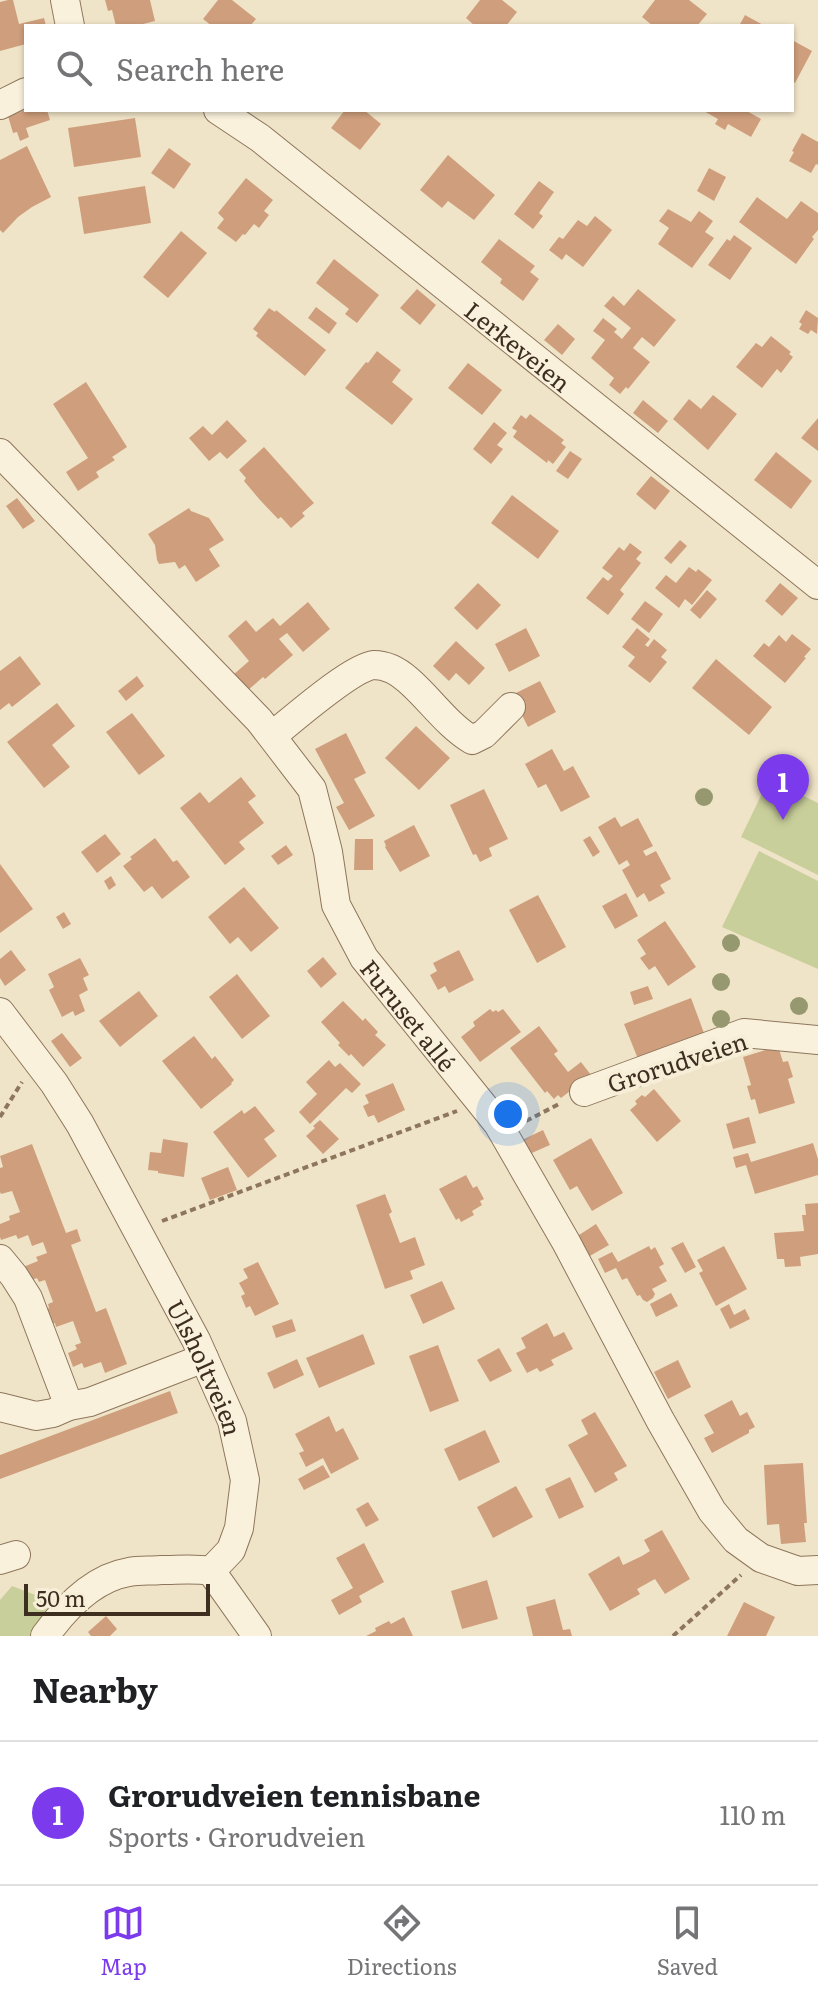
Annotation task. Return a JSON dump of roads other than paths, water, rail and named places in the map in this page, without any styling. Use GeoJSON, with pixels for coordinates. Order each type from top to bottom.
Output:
{"type":"FeatureCollection","features":[{"type":"Feature","properties":{"kind":"street"},"geometry":{"type":"LineString","coordinates":[[65,0],[70,24]]}},
{"type":"Feature","properties":{"kind":"street"},"geometry":{"type":"LineString","coordinates":[[0,105],[24,93]]}},
{"type":"Feature","properties":{"kind":"street","name":"Lerkeveien"},"geometry":{"type":"LineString","coordinates":[[221,112],[260,138],[818,585]]}},
{"type":"Feature","properties":{"kind":"street","name":"Furuset allé"},"geometry":{"type":"LineString","coordinates":[[0,453],[259,720],[312,789],[328,852],[336,905],[364,958],[503,1133],[712,1511],[736,1540],[761,1558],[798,1571],[818,1570]]}},
{"type":"Feature","properties":{"kind":"street"},"geometry":{"type":"LineString","coordinates":[[272,736],[351,674],[374,665],[394,669],[408,679],[460,732],[472,740],[484,734],[511,707]]}},
{"type":"Feature","properties":{"kind":"street","name":"Ulsholtveien"},"geometry":{"type":"LineString","coordinates":[[0,1012],[54,1083],[80,1124],[196,1340],[232,1421],[245,1480],[239,1528],[231,1550],[211,1571]]}},
{"type":"Feature","properties":{"kind":"street","name":"Grorudveien"},"geometry":{"type":"LineString","coordinates":[[584,1092],[744,1033],[818,1040]]}},
{"type":"Feature","properties":{"kind":"street"},"geometry":{"type":"LineString","coordinates":[[0,1259],[28,1298],[69,1406]]}},
{"type":"Feature","properties":{"kind":"street"},"geometry":{"type":"LineString","coordinates":[[0,1407],[36,1416],[53,1413],[204,1358]]}},
{"type":"Feature","properties":{"kind":"street"},"geometry":{"type":"LineString","coordinates":[[45,1636],[60,1615],[83,1593],[103,1580],[128,1572],[192,1568],[211,1571],[257,1636]]}},
{"type":"Feature","properties":{"kind":"place","name":"Grorudveien tennisbane"},"geometry":{"type":"Point","coordinates":[783,820]}}]}
